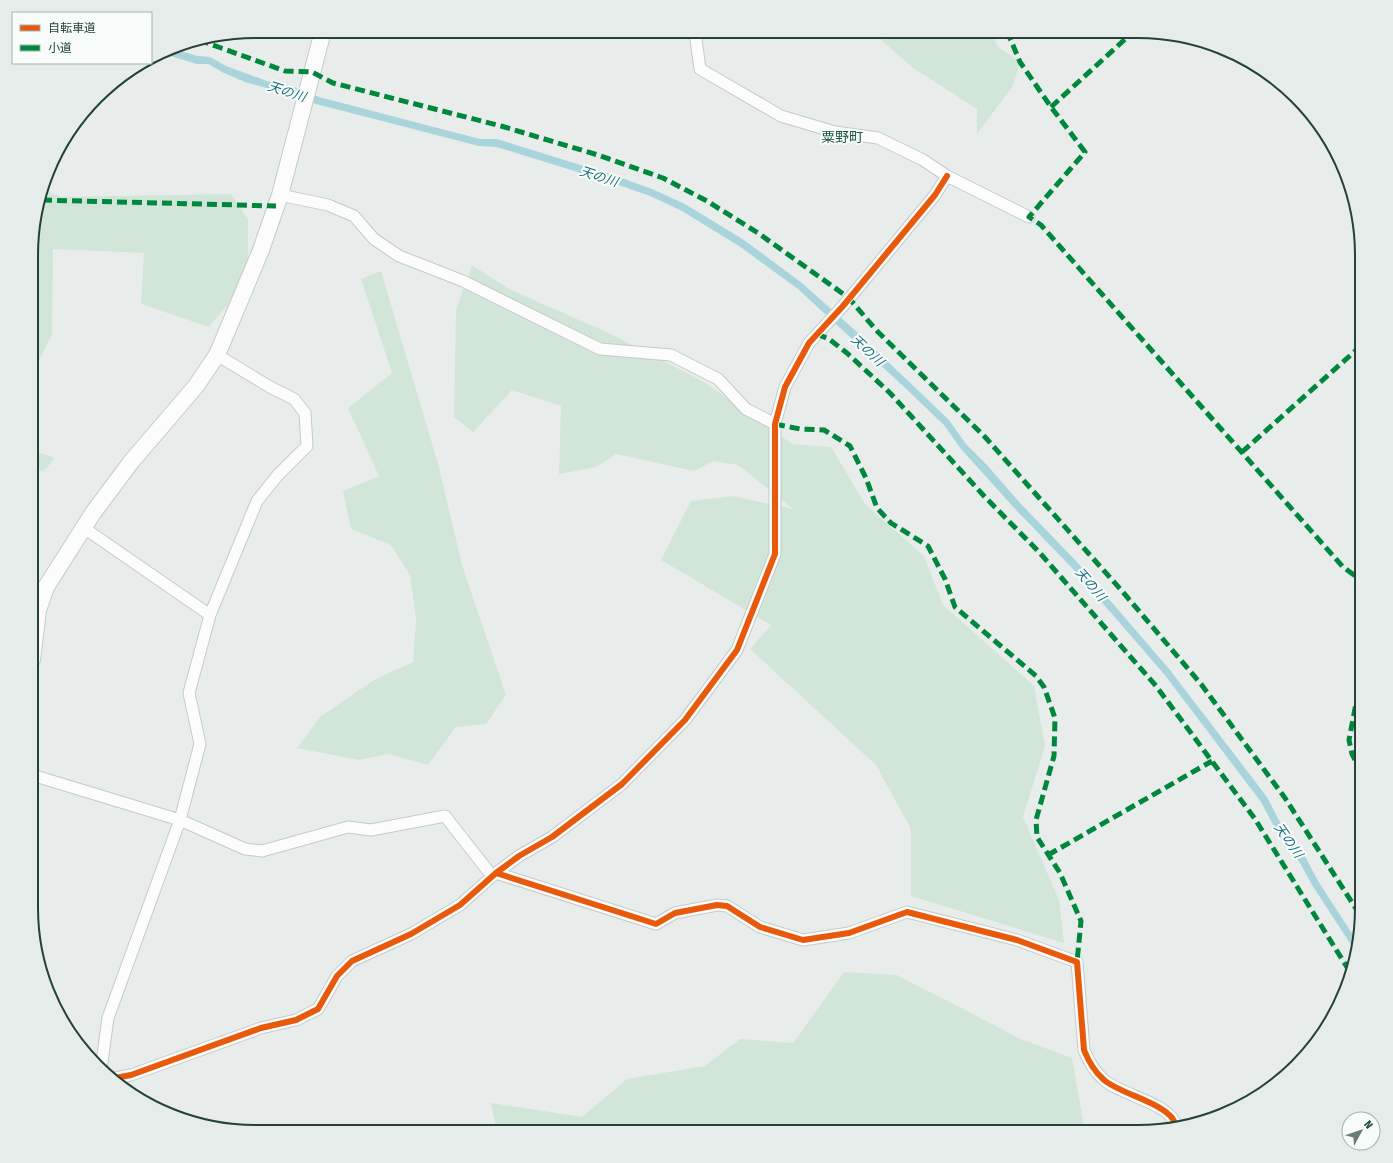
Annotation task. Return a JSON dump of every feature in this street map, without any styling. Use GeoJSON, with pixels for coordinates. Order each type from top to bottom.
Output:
{"type":"FeatureCollection","features":[{"type":"Feature","properties":{"kind":"street"},"geometry":{"type":"LineString","coordinates":[[38,610],[46,587],[84,528],[131,462],[196,386],[217,355],[261,250],[280,195],[321,38]]}},
{"type":"Feature","properties":{"kind":"street"},"geometry":{"type":"LineString","coordinates":[[696,38],[700,69],[781,116],[835,132],[878,138],[923,160],[947,176],[1029,217]]}},
{"type":"Feature","properties":{"kind":"street"},"geometry":{"type":"LineString","coordinates":[[119,1077],[130,1075],[261,1028],[296,1020],[318,1008],[337,976],[352,961],[411,934],[460,905],[494,874],[519,856],[552,837],[622,784],[686,720],[737,650],[775,554],[775,424],[785,387],[809,344],[843,306],[935,195],[947,176]]}},
{"type":"Feature","properties":{"kind":"street"},"geometry":{"type":"LineString","coordinates":[[280,195],[328,205],[354,216],[374,239],[399,256],[463,281],[600,349],[671,355],[718,379],[746,409],[775,424]]}},
{"type":"Feature","properties":{"kind":"street"},"geometry":{"type":"LineString","coordinates":[[102,1061],[108,1018],[180,820],[200,744],[189,693],[210,615],[257,501],[276,476],[307,446],[307,424],[304,413],[294,399],[270,387],[217,355]]}},
{"type":"Feature","properties":{"kind":"street"},"geometry":{"type":"LineString","coordinates":[[84,528],[210,615]]}},
{"type":"Feature","properties":{"kind":"street"},"geometry":{"type":"LineString","coordinates":[[38,776],[180,820],[245,849],[262,851],[348,827],[371,830],[445,816],[494,874],[656,924],[675,913],[717,905],[727,906],[760,927],[803,940],[849,933],[907,912],[1017,940],[1077,962],[1084,1050],[1089,1061],[1103,1080],[1166,1112],[1173,1122]]}},
{"type":"Feature","properties":{"kind":"green space"},"geometry":{"type":"Polygon","coordinates":[[[873,38],[994,38],[998,47],[1020,62],[1013,86],[977,134],[977,109],[913,68],[880,39],[873,38]]]}},
{"type":"Feature","properties":{"kind":"green space"},"geometry":{"type":"Polygon","coordinates":[[[48,192],[62,197],[231,194],[248,219],[248,280],[209,327],[141,304],[144,253],[53,249],[52,335],[38,362],[38,241],[42,213],[48,192]]]}},
{"type":"Feature","properties":{"kind":"green space"},"geometry":{"type":"Polygon","coordinates":[[[472,265],[509,289],[611,334],[704,382],[792,444],[831,447],[865,504],[924,556],[943,605],[1034,686],[1045,746],[1023,817],[1059,900],[1064,943],[911,896],[911,829],[876,765],[750,649],[771,625],[661,560],[691,501],[732,496],[793,509],[738,465],[713,461],[694,471],[616,454],[596,467],[559,474],[561,406],[512,390],[473,432],[454,417],[456,310],[472,265]]]}},
{"type":"Feature","properties":{"kind":"green space"},"geometry":{"type":"Polygon","coordinates":[[[381,271],[439,467],[462,565],[506,695],[486,724],[456,727],[428,765],[388,754],[359,760],[297,748],[320,717],[374,680],[413,662],[416,620],[410,575],[391,545],[351,529],[343,491],[379,476],[348,408],[392,373],[361,279],[381,271]]]}},
{"type":"Feature","properties":{"kind":"green space"},"geometry":{"type":"Polygon","coordinates":[[[38,452],[55,458],[43,472],[38,469],[38,452]]]}},
{"type":"Feature","properties":{"kind":"green space"},"geometry":{"type":"Polygon","coordinates":[[[844,972],[897,975],[1021,1039],[1072,1058],[1084,1125],[495,1125],[491,1103],[582,1117],[627,1079],[705,1066],[740,1039],[793,1043],[844,972]]]}},
{"type":"Feature","properties":{"kind":"water","name":"天の川"},"geometry":{"type":"Polygon","coordinates":[[[182,51],[198,56],[210,57],[226,66],[267,81],[294,87],[319,97],[480,139],[497,139],[613,175],[652,189],[685,204],[744,240],[802,283],[858,333],[949,420],[966,444],[1077,562],[1170,670],[1267,797],[1283,828],[1306,858],[1318,881],[1353,935],[1352,946],[1312,885],[1300,863],[1277,832],[1261,802],[1164,674],[1072,568],[1016,510],[961,449],[944,425],[798,289],[739,246],[682,211],[650,196],[610,182],[496,147],[479,146],[316,104],[292,95],[245,82],[208,64],[197,64],[170,56],[182,51]]]}},
{"type":"Feature","properties":{"kind":"marked path"},"geometry":{"type":"LineString","coordinates":[[1010,38],[1020,62],[1051,107],[1085,152],[1029,217],[1041,225],[1343,567],[1355,575]]}},
{"type":"Feature","properties":{"kind":"marked path"},"geometry":{"type":"LineString","coordinates":[[1051,107],[1126,38]]}},
{"type":"Feature","properties":{"kind":"marked path"},"geometry":{"type":"LineString","coordinates":[[208,43],[285,71],[312,72],[333,83],[501,126],[598,155],[663,178],[707,201],[758,233],[849,298],[876,330],[985,437],[1122,591],[1201,684],[1285,798],[1355,907]]}},
{"type":"Feature","properties":{"kind":"marked path"},"geometry":{"type":"LineString","coordinates":[[45,200],[276,206]]}},
{"type":"Feature","properties":{"kind":"marked path"},"geometry":{"type":"LineString","coordinates":[[817,334],[829,339],[847,353],[890,393],[985,497],[1039,552],[1156,686],[1255,819],[1347,967]]}},
{"type":"Feature","properties":{"kind":"marked path"},"geometry":{"type":"LineString","coordinates":[[1242,452],[1355,351]]}},
{"type":"Feature","properties":{"kind":"marked path"},"geometry":{"type":"LineString","coordinates":[[775,424],[800,429],[824,430],[850,446],[866,478],[877,508],[891,523],[928,546],[945,579],[955,607],[1036,676],[1044,687],[1055,718],[1054,756],[1036,820],[1037,837],[1060,873],[1081,921],[1077,962]]}},
{"type":"Feature","properties":{"kind":"marked path"},"geometry":{"type":"LineString","coordinates":[[1355,709],[1349,740],[1352,754],[1355,760]]}},
{"type":"Feature","properties":{"kind":"marked path"},"geometry":{"type":"LineString","coordinates":[[1048,855],[1212,761]]}},
{"type":"Feature","properties":{"kind":"cycle path"},"geometry":{"type":"LineString","coordinates":[[120,1077],[131,1075],[261,1028],[296,1020],[318,1009],[337,976],[352,961],[411,934],[460,905],[496,873],[519,856],[552,837],[622,784],[685,720],[737,650],[775,554],[775,424],[785,387],[809,343],[843,306],[935,195],[947,176]]}},
{"type":"Feature","properties":{"kind":"cycle path"},"geometry":{"type":"LineString","coordinates":[[496,873],[656,924],[675,913],[717,905],[727,906],[760,927],[803,940],[849,933],[907,912],[1017,940],[1077,962],[1084,1050],[1087,1058],[1103,1079],[1120,1090],[1164,1111],[1174,1122]]}},
{"type":"Feature","properties":{"kind":"district","name":"粟野町"},"geometry":{"type":"Point","coordinates":[842,137]}}]}
